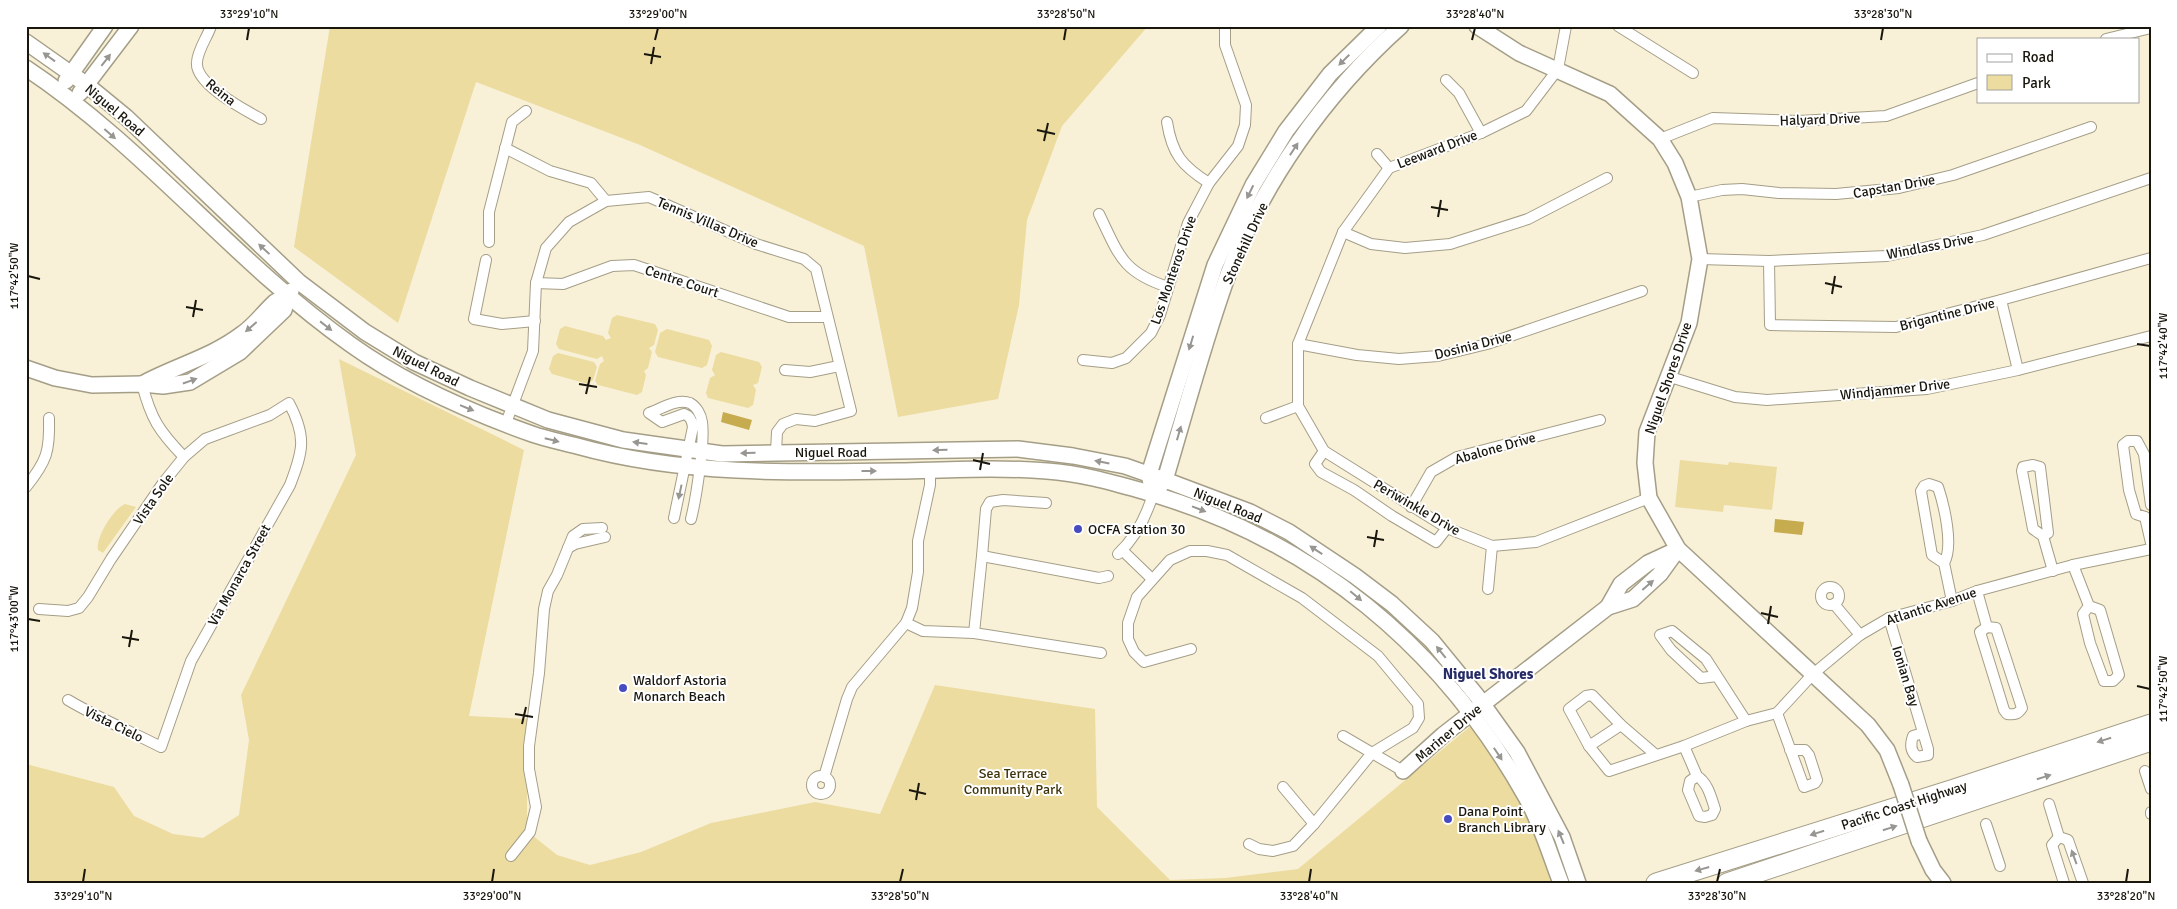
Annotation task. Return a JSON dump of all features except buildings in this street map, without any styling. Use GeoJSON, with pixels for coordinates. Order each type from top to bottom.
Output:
{"type":"FeatureCollection","features":[{"type":"Feature","properties":{"kind":"highway","name":"Pacific Coast Highway"},"geometry":{"type":"LineString","coordinates":[[1656,883],[1954,789],[2151,724]]}},
{"type":"Feature","properties":{"kind":"highway","name":"Pacific Coast Highway"},"geometry":{"type":"LineString","coordinates":[[1727,883],[2151,741]]}},
{"type":"Feature","properties":{"kind":"main road"},"geometry":{"type":"LineString","coordinates":[[59,90],[105,26]]}},
{"type":"Feature","properties":{"kind":"main road"},"geometry":{"type":"LineString","coordinates":[[74,102],[131,26]]}},
{"type":"Feature","properties":{"kind":"main road","name":"Stonehill Drive"},"geometry":{"type":"LineString","coordinates":[[1153,494],[1149,474],[1215,265],[1253,185],[1286,131],[1330,74],[1379,26]]}},
{"type":"Feature","properties":{"kind":"main road","name":"Stonehill Drive"},"geometry":{"type":"LineString","coordinates":[[1153,494],[1166,480],[1227,279],[1254,217],[1295,147],[1352,75],[1401,26]]}},
{"type":"Feature","properties":{"kind":"main road","name":"Niguel Shores Drive"},"geometry":{"type":"LineString","coordinates":[[1482,29],[1518,53],[1558,69],[1610,94],[1660,139],[1675,163],[1689,197],[1700,259],[1689,322],[1647,432],[1645,463],[1649,498],[1678,549],[1868,725],[1887,750],[1919,840],[1933,870],[1943,883]]}},
{"type":"Feature","properties":{"kind":"main road","name":"Niguel Road"},"geometry":{"type":"LineString","coordinates":[[26,42],[86,85],[126,117],[299,282],[365,332],[414,362],[548,420],[623,440],[722,454],[1018,449],[1073,456],[1125,466],[1149,474],[1250,512],[1289,532],[1355,576],[1392,604],[1432,640],[1483,704],[1517,752],[1562,837],[1578,883]]}},
{"type":"Feature","properties":{"kind":"main road","name":"Niguel Road"},"geometry":{"type":"LineString","coordinates":[[26,68],[74,102],[152,169],[232,247],[288,296],[370,358],[429,391],[534,435],[608,455],[692,468],[1050,471],[1113,483],[1198,508],[1283,548],[1346,588],[1427,660],[1471,714],[1528,800],[1562,883]]}},
{"type":"Feature","properties":{"kind":"main road"},"geometry":{"type":"LineString","coordinates":[[26,368],[55,378],[92,385],[142,384],[217,359],[242,334],[264,316],[276,301],[288,296],[299,282]]}},
{"type":"Feature","properties":{"kind":"main road","name":"Mariner Drive"},"geometry":{"type":"LineString","coordinates":[[1403,771],[1443,735],[1608,607],[1633,599],[1660,574],[1678,549]]}},
{"type":"Feature","properties":{"kind":"street","name":"Reina"},"geometry":{"type":"LineString","coordinates":[[211,26],[196,64],[200,73],[206,82],[235,104],[261,119]]}},
{"type":"Feature","properties":{"kind":"street","name":"Los Monteros Drive"},"geometry":{"type":"LineString","coordinates":[[1083,360],[1112,363],[1126,358],[1151,333],[1160,316],[1188,223],[1209,183],[1238,146],[1244,125],[1246,105],[1225,45],[1225,26]]}},
{"type":"Feature","properties":{"kind":"street","name":"Leeward Drive"},"geometry":{"type":"LineString","coordinates":[[1298,406],[1298,344],[1343,232],[1389,168],[1481,133],[1526,111],[1558,69],[1566,26]]}},
{"type":"Feature","properties":{"kind":"street"},"geometry":{"type":"LineString","coordinates":[[1618,26],[1693,73]]}},
{"type":"Feature","properties":{"kind":"street"},"geometry":{"type":"LineString","coordinates":[[2110,38],[2151,28]]}},
{"type":"Feature","properties":{"kind":"street"},"geometry":{"type":"LineString","coordinates":[[1446,80],[1459,93],[1481,133]]}},
{"type":"Feature","properties":{"kind":"street","name":"Halyard Drive"},"geometry":{"type":"LineString","coordinates":[[1660,139],[1713,118],[1799,121],[1886,116],[1977,84]]}},
{"type":"Feature","properties":{"kind":"street"},"geometry":{"type":"LineString","coordinates":[[489,242],[489,212],[512,122],[526,111]]}},
{"type":"Feature","properties":{"kind":"street"},"geometry":{"type":"LineString","coordinates":[[1167,122],[1170,139],[1177,156],[1189,170],[1209,183]]}},
{"type":"Feature","properties":{"kind":"street","name":"Capstan Drive"},"geometry":{"type":"LineString","coordinates":[[1689,197],[1722,190],[1742,189],[1779,193],[1836,194],[1899,188],[1953,175],[2091,127]]}},
{"type":"Feature","properties":{"kind":"street"},"geometry":{"type":"LineString","coordinates":[[505,148],[550,171],[590,183],[606,201]]}},
{"type":"Feature","properties":{"kind":"street"},"geometry":{"type":"LineString","coordinates":[[1377,154],[1389,168]]}},
{"type":"Feature","properties":{"kind":"street"},"geometry":{"type":"LineString","coordinates":[[1343,232],[1371,244],[1405,248],[1450,244],[1528,219],[1608,178]]}},
{"type":"Feature","properties":{"kind":"street","name":"Windlass Drive"},"geometry":{"type":"LineString","coordinates":[[1700,259],[1769,262],[1887,256],[1983,236],[2151,178]]}},
{"type":"Feature","properties":{"kind":"street","name":"Tennis Villas Drive"},"geometry":{"type":"LineString","coordinates":[[506,423],[533,351],[536,283],[546,248],[569,222],[606,201],[649,196],[756,244],[804,260],[816,269],[851,412],[815,421],[796,419],[782,424],[777,432],[776,452]]}},
{"type":"Feature","properties":{"kind":"street"},"geometry":{"type":"LineString","coordinates":[[1099,214],[1117,250],[1129,268],[1146,280],[1168,287]]}},
{"type":"Feature","properties":{"kind":"street","name":"Brigantine Drive"},"geometry":{"type":"LineString","coordinates":[[1769,262],[1770,325],[1896,328],[2151,258]]}},
{"type":"Feature","properties":{"kind":"street"},"geometry":{"type":"LineString","coordinates":[[486,260],[474,319],[502,324],[535,322]]}},
{"type":"Feature","properties":{"kind":"street","name":"Centre Court"},"geometry":{"type":"LineString","coordinates":[[536,283],[563,284],[612,266],[634,265],[789,317],[827,317]]}},
{"type":"Feature","properties":{"kind":"street","name":"Dosinia Drive"},"geometry":{"type":"LineString","coordinates":[[1298,344],[1357,355],[1399,359],[1438,356],[1487,344],[1642,291]]}},
{"type":"Feature","properties":{"kind":"street"},"geometry":{"type":"LineString","coordinates":[[2001,300],[2018,370]]}},
{"type":"Feature","properties":{"kind":"street","name":"Windjammer Drive"},"geometry":{"type":"LineString","coordinates":[[1667,376],[1735,397],[1767,400],[1927,388],[2018,370],[2151,336]]}},
{"type":"Feature","properties":{"kind":"street"},"geometry":{"type":"LineString","coordinates":[[785,370],[810,372],[839,366]]}},
{"type":"Feature","properties":{"kind":"street"},"geometry":{"type":"LineString","coordinates":[[142,384],[150,412],[163,436],[184,456]]}},
{"type":"Feature","properties":{"kind":"street"},"geometry":{"type":"LineString","coordinates":[[691,519],[692,468],[694,450],[702,424],[700,415],[691,404],[679,402],[649,413],[662,422],[679,414],[689,416],[694,450]]}},
{"type":"Feature","properties":{"kind":"street","name":"Vista Sole"},"geometry":{"type":"LineString","coordinates":[[39,609],[68,611],[79,608],[163,483],[184,456],[205,439],[270,415],[289,403]]}},
{"type":"Feature","properties":{"kind":"street","name":"Via Monarca Street"},"geometry":{"type":"LineString","coordinates":[[161,747],[191,661],[290,485],[299,461],[302,442],[300,423],[289,403]]}},
{"type":"Feature","properties":{"kind":"street"},"geometry":{"type":"LineString","coordinates":[[1266,418],[1298,406]]}},
{"type":"Feature","properties":{"kind":"street","name":"Periwinkle Drive"},"geometry":{"type":"LineString","coordinates":[[1298,406],[1324,451],[1447,528],[1492,546],[1536,542],[1649,498]]}},
{"type":"Feature","properties":{"kind":"street"},"geometry":{"type":"LineString","coordinates":[[26,487],[42,468],[48,451],[50,418]]}},
{"type":"Feature","properties":{"kind":"street","name":"Abalone Drive"},"geometry":{"type":"LineString","coordinates":[[1411,507],[1431,472],[1457,457],[1600,420]]}},
{"type":"Feature","properties":{"kind":"street"},"geometry":{"type":"LineString","coordinates":[[2151,504],[2144,454],[2137,441],[2128,441],[2124,445],[2129,490],[2136,514],[2148,515],[2151,543]]}},
{"type":"Feature","properties":{"kind":"street"},"geometry":{"type":"LineString","coordinates":[[1324,451],[1316,464],[1321,472],[1354,490],[1392,516],[1436,542],[1447,528]]}},
{"type":"Feature","properties":{"kind":"street"},"geometry":{"type":"LineString","coordinates":[[2043,536],[2048,533],[2040,467],[2029,465],[2023,467],[2022,472],[2033,529],[2043,536],[2053,571]]}},
{"type":"Feature","properties":{"kind":"street"},"geometry":{"type":"LineString","coordinates":[[674,518],[692,468]]}},
{"type":"Feature","properties":{"kind":"street"},"geometry":{"type":"LineString","coordinates":[[824,777],[852,687],[906,623],[917,586],[918,541],[930,485],[930,469]]}},
{"type":"Feature","properties":{"kind":"street"},"geometry":{"type":"LineString","coordinates":[[1944,563],[1948,556],[1949,548],[1943,502],[1938,487],[1929,484],[1924,486],[1921,491],[1928,534],[1932,554],[1944,563],[1952,601]]}},
{"type":"Feature","properties":{"kind":"street","name":"Stonehill Drive"},"geometry":{"type":"LineString","coordinates":[[1152,579],[1120,552],[1138,531],[1153,494]]}},
{"type":"Feature","properties":{"kind":"street"},"geometry":{"type":"LineString","coordinates":[[974,633],[985,514],[990,502],[1003,500],[1046,503]]}},
{"type":"Feature","properties":{"kind":"street"},"geometry":{"type":"LineString","coordinates":[[511,856],[530,832],[536,807],[528,746],[539,674],[544,609],[548,591],[568,548],[604,532]]}},
{"type":"Feature","properties":{"kind":"street"},"geometry":{"type":"LineString","coordinates":[[1488,589],[1492,546]]}},
{"type":"Feature","properties":{"kind":"street","name":"Atlantic Avenue"},"geometry":{"type":"LineString","coordinates":[[1777,713],[1813,674],[1860,635],[1889,618],[2073,565],[2151,549]]}},
{"type":"Feature","properties":{"kind":"street"},"geometry":{"type":"LineString","coordinates":[[1191,649],[1144,662],[1134,652],[1128,639],[1128,622],[1137,597],[1170,560],[1190,551],[1227,554],[1302,598],[1378,656],[1418,704],[1419,718],[1413,728],[1372,753],[1314,824],[1293,846],[1273,851],[1259,849],[1249,844]]}},
{"type":"Feature","properties":{"kind":"street"},"geometry":{"type":"LineString","coordinates":[[982,556],[1099,578],[1108,576]]}},
{"type":"Feature","properties":{"kind":"street"},"geometry":{"type":"LineString","coordinates":[[2073,565],[2090,606],[2100,610],[2119,675],[2113,681],[2104,681],[2090,643],[2082,614],[2090,606]]}},
{"type":"Feature","properties":{"kind":"street"},"geometry":{"type":"LineString","coordinates":[[1978,591],[1987,627]]}},
{"type":"Feature","properties":{"kind":"street"},"geometry":{"type":"LineString","coordinates":[[1834,604],[1860,635]]}},
{"type":"Feature","properties":{"kind":"street","name":"Ionian Bay"},"geometry":{"type":"LineString","coordinates":[[1889,618],[1923,733]]}},
{"type":"Feature","properties":{"kind":"street"},"geometry":{"type":"LineString","coordinates":[[906,623],[923,631],[974,633],[1101,653]]}},
{"type":"Feature","properties":{"kind":"street"},"geometry":{"type":"LineString","coordinates":[[1987,627],[1996,628],[2022,708],[2013,715],[2007,714],[2004,710],[1980,632],[1987,627]]}},
{"type":"Feature","properties":{"kind":"street"},"geometry":{"type":"LineString","coordinates":[[1717,676],[1701,678],[1671,650],[1660,635],[1672,631],[1706,659],[1717,676],[1746,721]]}},
{"type":"Feature","properties":{"kind":"street"},"geometry":{"type":"LineString","coordinates":[[1656,755],[1621,725],[1592,696],[1588,695],[1569,709],[1589,746],[1609,771],[1684,746],[1746,721],[1777,713],[1790,750]]}},
{"type":"Feature","properties":{"kind":"street","name":"Vista Cielo"},"geometry":{"type":"LineString","coordinates":[[68,700],[95,716],[161,747]]}},
{"type":"Feature","properties":{"kind":"street"},"geometry":{"type":"LineString","coordinates":[[1589,746],[1621,725]]}},
{"type":"Feature","properties":{"kind":"street","name":"Mariner Drive"},"geometry":{"type":"LineString","coordinates":[[1343,736],[1403,771]]}},
{"type":"Feature","properties":{"kind":"street"},"geometry":{"type":"LineString","coordinates":[[1684,746],[1697,776]]}},
{"type":"Feature","properties":{"kind":"street"},"geometry":{"type":"LineString","coordinates":[[2145,771],[2151,789]]}},
{"type":"Feature","properties":{"kind":"street"},"geometry":{"type":"LineString","coordinates":[[1283,787],[1314,824]]}},
{"type":"Feature","properties":{"kind":"street"},"geometry":{"type":"LineString","coordinates":[[2049,804],[2058,837]]}},
{"type":"Feature","properties":{"kind":"street"},"geometry":{"type":"LineString","coordinates":[[1986,824],[2000,866]]}},
{"type":"Feature","properties":{"kind":"street"},"geometry":{"type":"LineString","coordinates":[[2058,837],[2052,845],[2064,883]]}},
{"type":"Feature","properties":{"kind":"street"},"geometry":{"type":"LineString","coordinates":[[2058,837],[2068,840],[2083,883]]}},
{"type":"Feature","properties":{"kind":"green space"},"geometry":{"type":"Polygon","coordinates":[[[330,26],[1148,26],[1062,126],[1027,220],[1019,305],[998,399],[898,417],[864,246],[640,145],[476,82],[398,323],[294,247],[330,26]]]}},
{"type":"Feature","properties":{"kind":"green space"},"geometry":{"type":"Polygon","coordinates":[[[617,315],[655,324],[658,330],[654,345],[649,348],[652,352],[648,368],[644,371],[646,375],[642,392],[637,395],[598,385],[595,381],[600,364],[604,361],[602,356],[597,359],[559,349],[556,344],[560,329],[565,326],[603,336],[606,340],[611,338],[608,333],[612,318],[617,315]]]}},
{"type":"Feature","properties":{"kind":"green space"},"geometry":{"type":"Polygon","coordinates":[[[667,329],[709,340],[712,346],[707,365],[702,368],[658,357],[655,352],[660,333],[667,329]]]}},
{"type":"Feature","properties":{"kind":"green space"},"geometry":{"type":"Polygon","coordinates":[[[721,352],[759,362],[762,367],[758,383],[753,385],[756,390],[753,405],[748,408],[708,398],[706,393],[710,378],[715,375],[712,370],[716,355],[721,352]]]}},
{"type":"Feature","properties":{"kind":"green space"},"geometry":{"type":"Polygon","coordinates":[[[558,353],[594,362],[597,367],[593,380],[588,384],[552,374],[549,369],[553,356],[558,353]]]}},
{"type":"Feature","properties":{"kind":"green space","name":"Sea Terrace Community Park"},"geometry":{"type":"Polygon","coordinates":[[[339,359],[524,450],[469,716],[527,719],[527,831],[557,855],[590,865],[641,852],[711,823],[815,802],[880,814],[935,685],[1095,709],[1097,807],[1170,880],[1225,878],[1298,869],[1473,724],[1515,785],[1555,883],[26,883],[26,764],[114,787],[134,816],[173,834],[203,838],[239,815],[249,740],[241,695],[356,455],[339,359]]]}},
{"type":"Feature","properties":{"kind":"green space"},"geometry":{"type":"Polygon","coordinates":[[[1680,460],[1728,465],[1729,462],[1777,467],[1772,510],[1724,505],[1723,512],[1675,507],[1680,460]]]}},
{"type":"Feature","properties":{"kind":"green space"},"geometry":{"type":"Polygon","coordinates":[[[125,504],[136,507],[103,553],[98,550],[102,531],[116,511],[125,504]]]}},
{"type":"Feature","properties":{"kind":"shaded area"},"geometry":{"type":"Polygon","coordinates":[[[723,412],[752,420],[749,430],[721,422],[723,412]]]}},
{"type":"Feature","properties":{"kind":"shaded area"},"geometry":{"type":"Polygon","coordinates":[[[1775,519],[1804,522],[1802,535],[1774,532],[1775,519]]]}},
{"type":"Feature","properties":{"kind":"place","name":"OCFA Station 30"},"geometry":{"type":"Point","coordinates":[1078,529]}},
{"type":"Feature","properties":{"kind":"place","name":"Waldorf Astoria Monarch Beach"},"geometry":{"type":"Point","coordinates":[623,688]}},
{"type":"Feature","properties":{"kind":"place","name":"Dana Point Branch Library"},"geometry":{"type":"Point","coordinates":[1448,819]}},
{"type":"Feature","properties":{"kind":"district","name":"Niguel Shores"},"geometry":{"type":"Point","coordinates":[1488,674]}}]}
